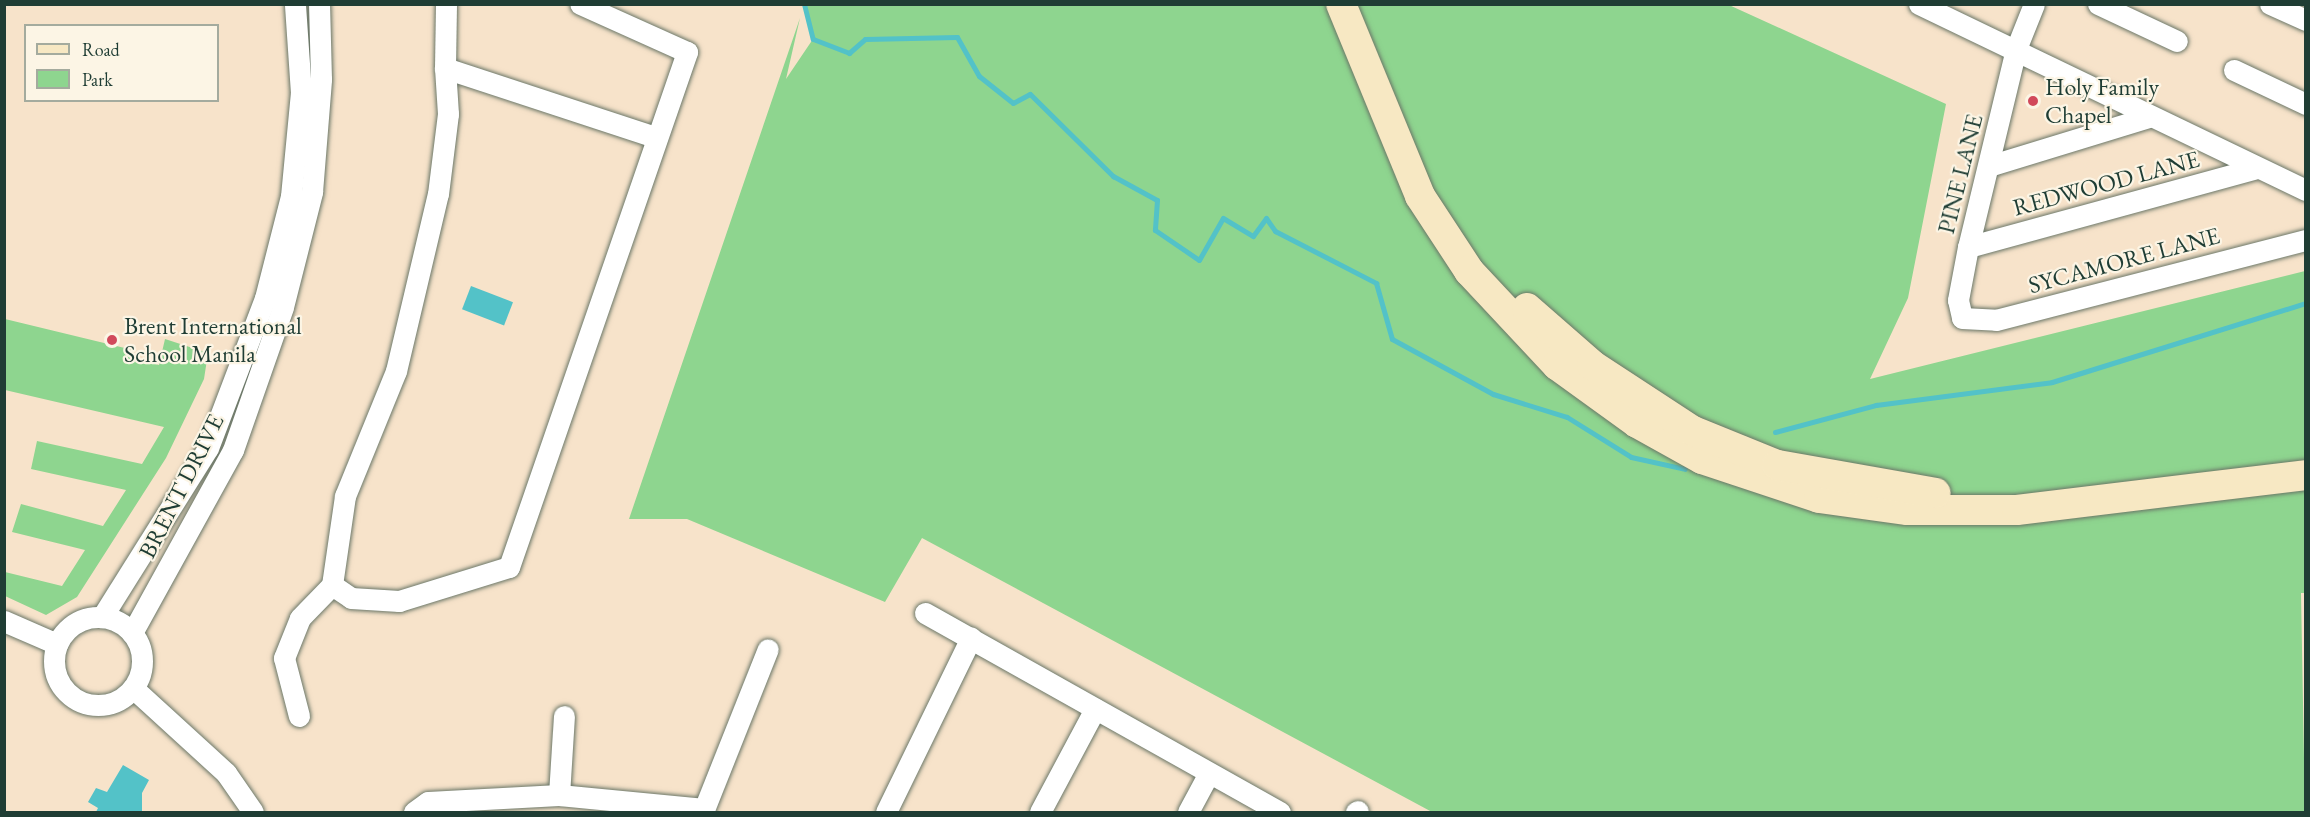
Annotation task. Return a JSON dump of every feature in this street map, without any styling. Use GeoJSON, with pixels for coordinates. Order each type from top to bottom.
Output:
{"type":"FeatureCollection","features":[{"type":"Feature","properties":{"kind":"main road"},"geometry":{"type":"LineString","coordinates":[[1341,4],[1405,142],[1489,267],[1541,324],[1647,404],[1774,475],[1920,492],[1962,493],[2267,470],[2306,475]]}},
{"type":"Feature","properties":{"kind":"main road"},"geometry":{"type":"LineString","coordinates":[[1362,4],[1405,142]]}},
{"type":"Feature","properties":{"kind":"main road"},"geometry":{"type":"LineString","coordinates":[[2267,470],[2306,455]]}},
{"type":"Feature","properties":{"kind":"street","name":"BRENT DRIVE"},"geometry":{"type":"LineString","coordinates":[[102,617],[208,448],[274,302],[292,185],[301,93],[295,4]]}},
{"type":"Feature","properties":{"kind":"street","name":"BRENT DRIVE"},"geometry":{"type":"LineString","coordinates":[[132,633],[233,450],[274,302],[312,192],[321,79],[319,4]]}},
{"type":"Feature","properties":{"kind":"street"},"geometry":{"type":"LineString","coordinates":[[299,716],[284,658],[300,618],[332,585],[345,496],[396,371],[438,194],[448,114],[445,68],[446,4]]}},
{"type":"Feature","properties":{"kind":"street"},"geometry":{"type":"LineString","coordinates":[[332,585],[351,598],[399,601],[509,567],[611,280],[655,137],[687,52],[580,4]]}},
{"type":"Feature","properties":{"kind":"street"},"geometry":{"type":"LineString","coordinates":[[1919,4],[2016,49],[2149,117],[2306,190]]}},
{"type":"Feature","properties":{"kind":"street","name":"PINE LANE"},"geometry":{"type":"LineString","coordinates":[[1958,312],[1968,247],[1992,165],[2016,49],[2034,4]]}},
{"type":"Feature","properties":{"kind":"street"},"geometry":{"type":"LineString","coordinates":[[2098,4],[2177,41]]}},
{"type":"Feature","properties":{"kind":"street"},"geometry":{"type":"LineString","coordinates":[[2270,4],[2306,20]]}},
{"type":"Feature","properties":{"kind":"street"},"geometry":{"type":"LineString","coordinates":[[445,68],[655,137]]}},
{"type":"Feature","properties":{"kind":"street"},"geometry":{"type":"LineString","coordinates":[[2234,70],[2306,104]]}},
{"type":"Feature","properties":{"kind":"street"},"geometry":{"type":"LineString","coordinates":[[1992,165],[2149,117]]}},
{"type":"Feature","properties":{"kind":"street","name":"REDWOOD LANE"},"geometry":{"type":"LineString","coordinates":[[1968,247],[2257,168]]}},
{"type":"Feature","properties":{"kind":"street","name":"SYCAMORE LANE"},"geometry":{"type":"LineString","coordinates":[[1958,312],[1966,320],[1995,320],[2306,240]]}},
{"type":"Feature","properties":{"kind":"street"},"geometry":{"type":"LineString","coordinates":[[159,526],[184,540]]}},
{"type":"Feature","properties":{"kind":"street"},"geometry":{"type":"LineString","coordinates":[[925,613],[1280,813]]}},
{"type":"Feature","properties":{"kind":"street"},"geometry":{"type":"LineString","coordinates":[[102,617],[132,633],[142,660],[133,688],[110,703],[89,704],[70,695],[55,672],[57,644],[75,623],[102,617]]}},
{"type":"Feature","properties":{"kind":"street"},"geometry":{"type":"LineString","coordinates":[[4,621],[57,644]]}},
{"type":"Feature","properties":{"kind":"street"},"geometry":{"type":"LineString","coordinates":[[886,813],[971,638]]}},
{"type":"Feature","properties":{"kind":"street"},"geometry":{"type":"LineString","coordinates":[[414,813],[428,802],[559,795],[704,811],[768,649]]}},
{"type":"Feature","properties":{"kind":"street"},"geometry":{"type":"LineString","coordinates":[[133,688],[226,773],[253,813]]}},
{"type":"Feature","properties":{"kind":"street"},"geometry":{"type":"LineString","coordinates":[[1040,813],[1095,709]]}},
{"type":"Feature","properties":{"kind":"street"},"geometry":{"type":"LineString","coordinates":[[559,795],[564,716]]}},
{"type":"Feature","properties":{"kind":"street"},"geometry":{"type":"LineString","coordinates":[[1188,813],[1209,773]]}},
{"type":"Feature","properties":{"kind":"green space"},"geometry":{"type":"Polygon","coordinates":[[[804,5],[1729,5],[1946,104],[1908,298],[1870,379],[2305,271],[2306,593],[2301,593],[2305,812],[1432,812],[922,538],[885,602],[687,519],[629,519],[800,18],[786,79],[813,39],[804,5]]]}},
{"type":"Feature","properties":{"kind":"green space"},"geometry":{"type":"Polygon","coordinates":[[[5,319],[133,350],[131,358],[159,365],[165,339],[208,353],[204,379],[166,458],[77,597],[46,615],[5,596],[5,572],[62,586],[85,550],[12,532],[21,504],[103,526],[126,490],[31,469],[37,441],[142,464],[164,427],[5,390],[5,319]]]}},
{"type":"Feature","properties":{"kind":"water"},"geometry":{"type":"Polygon","coordinates":[[[471,286],[513,302],[504,325],[462,309],[471,286]]]}},
{"type":"Feature","properties":{"kind":"water"},"geometry":{"type":"Polygon","coordinates":[[[123,765],[149,780],[142,793],[142,812],[96,812],[98,808],[88,802],[96,788],[107,792],[123,765]]]}},
{"type":"Feature","properties":{"kind":"waterway"},"geometry":{"type":"LineString","coordinates":[[804,4],[813,39],[849,53],[865,39],[957,37],[979,76],[1013,103],[1030,94],[1113,176],[1157,200],[1155,230],[1199,260],[1223,218],[1253,236],[1266,218],[1275,231],[1376,283],[1392,339],[1493,394],[1567,417],[1631,457],[1685,469]]}},
{"type":"Feature","properties":{"kind":"waterway"},"geometry":{"type":"LineString","coordinates":[[1775,432],[1876,405],[2052,382],[2306,303]]}},
{"type":"Feature","properties":{"kind":"place","name":"Holy Family Chapel"},"geometry":{"type":"Point","coordinates":[2033,101]}},
{"type":"Feature","properties":{"kind":"place","name":"Brent International School Manila"},"geometry":{"type":"Point","coordinates":[112,340]}}]}
